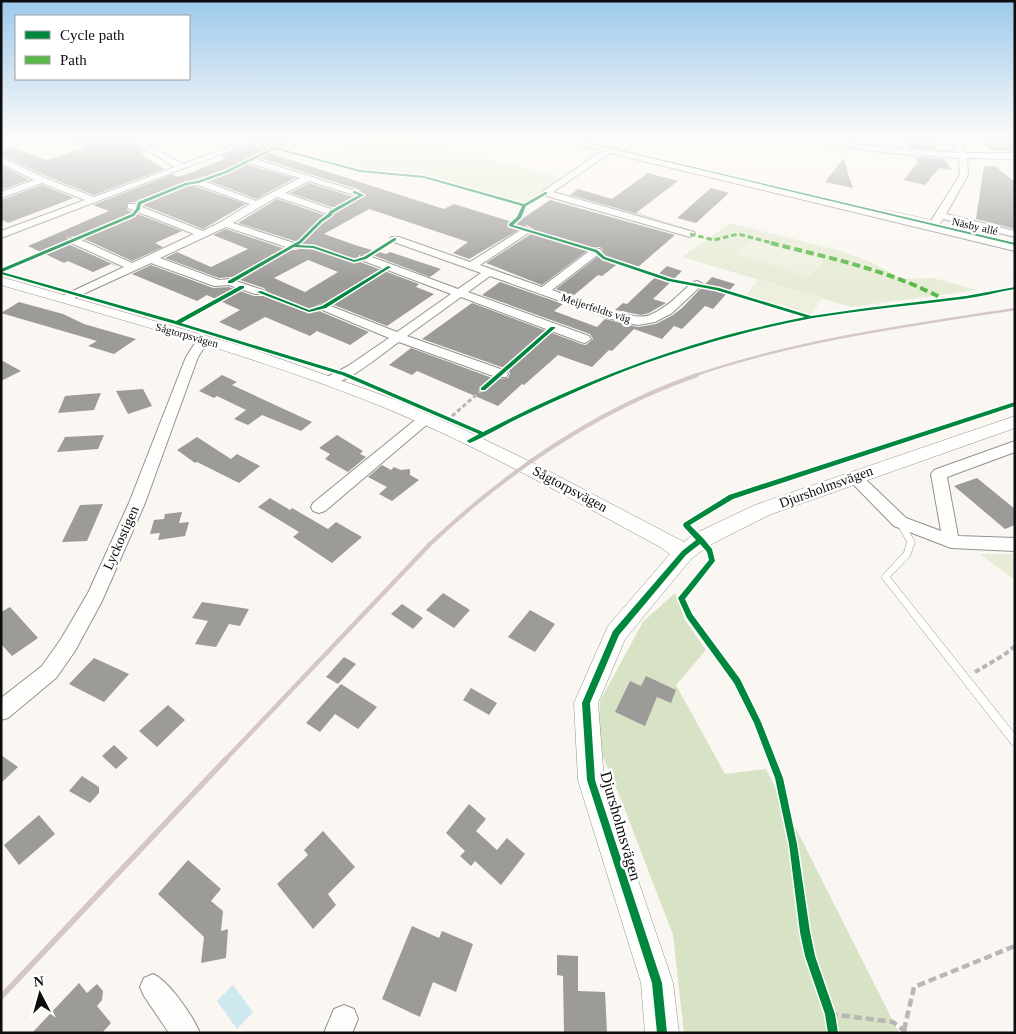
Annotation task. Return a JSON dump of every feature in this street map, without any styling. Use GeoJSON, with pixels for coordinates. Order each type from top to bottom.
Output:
{"type":"FeatureCollection","features":[{"type":"Feature","properties":{"kind":"street"},"geometry":{"type":"LineString","coordinates":[[1,195],[19,188]]}},
{"type":"Feature","properties":{"kind":"street"},"geometry":{"type":"LineString","coordinates":[[63,188],[93,200]]}},
{"type":"Feature","properties":{"kind":"street"},"geometry":{"type":"LineString","coordinates":[[1,235],[123,188]]}},
{"type":"Feature","properties":{"kind":"street"},"geometry":{"type":"LineString","coordinates":[[215,188],[257,204]]}},
{"type":"Feature","properties":{"kind":"street"},"geometry":{"type":"LineString","coordinates":[[64,299],[225,224],[257,204],[288,188]]}},
{"type":"Feature","properties":{"kind":"street"},"geometry":{"type":"LineString","coordinates":[[342,188],[354,192]]}},
{"type":"Feature","properties":{"kind":"street"},"geometry":{"type":"LineString","coordinates":[[554,188],[546,194],[690,234]]}},
{"type":"Feature","properties":{"kind":"street","name":"Näsby allé"},"geometry":{"type":"LineString","coordinates":[[783,188],[936,222],[1015,234]]}},
{"type":"Feature","properties":{"kind":"street"},"geometry":{"type":"LineString","coordinates":[[936,222],[954,188]]}},
{"type":"Feature","properties":{"kind":"street"},"geometry":{"type":"LineString","coordinates":[[277,194],[331,212]]}},
{"type":"Feature","properties":{"kind":"street"},"geometry":{"type":"LineString","coordinates":[[131,206],[202,234]]}},
{"type":"Feature","properties":{"kind":"street","name":"Näsby allé"},"geometry":{"type":"LineString","coordinates":[[936,222],[1015,248]]}},
{"type":"Feature","properties":{"kind":"street"},"geometry":{"type":"LineString","coordinates":[[225,224],[293,246]]}},
{"type":"Feature","properties":{"kind":"street"},"geometry":{"type":"LineString","coordinates":[[471,266],[526,230]]}},
{"type":"Feature","properties":{"kind":"street"},"geometry":{"type":"LineString","coordinates":[[73,240],[132,267]]}},
{"type":"Feature","properties":{"kind":"street","name":"Meijerfeldts väg"},"geometry":{"type":"LineString","coordinates":[[395,240],[622,318],[638,321],[650,319],[668,310],[696,284]]}},
{"type":"Feature","properties":{"kind":"street","name":"Meijerfeldts väg"},"geometry":{"type":"LineString","coordinates":[[544,291],[596,251]]}},
{"type":"Feature","properties":{"kind":"street"},"geometry":{"type":"LineString","coordinates":[[365,258],[585,339]]}},
{"type":"Feature","properties":{"kind":"street"},"geometry":{"type":"LineString","coordinates":[[151,259],[218,284],[230,282],[259,292]]}},
{"type":"Feature","properties":{"kind":"street"},"geometry":{"type":"LineString","coordinates":[[330,381],[353,369],[489,272]]}},
{"type":"Feature","properties":{"kind":"street","name":"Sågtorpsvägen"},"geometry":{"type":"LineString","coordinates":[[1,282],[274,361],[433,417],[539,472],[684,552]]}},
{"type":"Feature","properties":{"kind":"street"},"geometry":{"type":"LineString","coordinates":[[324,308],[398,338],[501,374]]}},
{"type":"Feature","properties":{"kind":"street","name":"Lyckostigen"},"geometry":{"type":"LineString","coordinates":[[1,711],[49,672],[68,645],[96,596],[137,504],[192,357],[203,340]]}},
{"type":"Feature","properties":{"kind":"street"},"geometry":{"type":"LineString","coordinates":[[319,507],[433,417]]}},
{"type":"Feature","properties":{"kind":"street","name":"Djursholmsvägen"},"geometry":{"type":"LineString","coordinates":[[662,1033],[657,983],[591,780],[586,703],[616,633],[684,552],[701,540],[762,510],[1015,422]]}},
{"type":"Feature","properties":{"kind":"street"},"geometry":{"type":"LineString","coordinates":[[951,542],[939,474],[1015,446]]}},
{"type":"Feature","properties":{"kind":"street"},"geometry":{"type":"LineString","coordinates":[[854,477],[900,522],[951,542],[1015,545]]}},
{"type":"Feature","properties":{"kind":"street"},"geometry":{"type":"LineString","coordinates":[[153,987],[186,1033]]}},
{"type":"Feature","properties":{"kind":"lane"},"geometry":{"type":"LineString","coordinates":[[887,211],[936,222]]}},
{"type":"Feature","properties":{"kind":"lane"},"geometry":{"type":"LineString","coordinates":[[900,522],[911,542],[902,560],[885,576],[1015,742]]}},
{"type":"Feature","properties":{"kind":"path"},"geometry":{"type":"LineString","coordinates":[[450,418],[501,374]]}},
{"type":"Feature","properties":{"kind":"path"},"geometry":{"type":"LineString","coordinates":[[433,417],[450,418],[458,422]]}},
{"type":"Feature","properties":{"kind":"path"},"geometry":{"type":"LineString","coordinates":[[830,1014],[893,1022],[906,1031],[914,987],[1015,946]]}},
{"type":"Feature","properties":{"kind":"path"},"geometry":{"type":"LineString","coordinates":[[827,1006],[832,1024]]}},
{"type":"Feature","properties":{"kind":"green space"},"geometry":{"type":"Polygon","coordinates":[[[464,188],[549,188],[520,206],[464,188]]]}},
{"type":"Feature","properties":{"kind":"green space"},"geometry":{"type":"Polygon","coordinates":[[[730,223],[842,251],[873,263],[902,279],[933,278],[977,290],[851,307],[682,257],[730,223]]]}},
{"type":"Feature","properties":{"kind":"green space"},"geometry":{"type":"Polygon","coordinates":[[[752,239],[824,260],[810,277],[735,254],[752,239]]]}},
{"type":"Feature","properties":{"kind":"green space"},"geometry":{"type":"Polygon","coordinates":[[[758,280],[822,299],[811,315],[746,295],[758,280]]]}},
{"type":"Feature","properties":{"kind":"green space"},"geometry":{"type":"Polygon","coordinates":[[[980,554],[1015,554],[1015,580],[980,554]]]}},
{"type":"Feature","properties":{"kind":"green space"},"geometry":{"type":"Polygon","coordinates":[[[675,593],[685,620],[706,650],[676,685],[725,774],[766,769],[899,1033],[684,1033],[673,935],[598,745],[600,701],[643,622],[675,593]]]}},
{"type":"Feature","properties":{"kind":"water"},"geometry":{"type":"Polygon","coordinates":[[[233,985],[253,1012],[237,1029],[217,1001],[233,985]]]}},
{"type":"Feature","properties":{"kind":"building"},"geometry":{"type":"Polygon","coordinates":[[[33,188],[50,188],[74,198],[8,223],[1,219],[1,200],[33,188]]]}},
{"type":"Feature","properties":{"kind":"building"},"geometry":{"type":"Polygon","coordinates":[[[77,188],[112,188],[94,195],[77,188]]]}},
{"type":"Feature","properties":{"kind":"building"},"geometry":{"type":"Polygon","coordinates":[[[136,188],[201,188],[246,204],[203,229],[135,202],[127,203],[127,210],[182,231],[155,243],[163,247],[132,261],[78,236],[67,237],[68,244],[119,267],[111,264],[93,272],[68,261],[64,263],[28,246],[109,211],[93,205],[136,188]]]}},
{"type":"Feature","properties":{"kind":"building"},"geometry":{"type":"Polygon","coordinates":[[[228,188],[276,188],[256,199],[228,188]]]}},
{"type":"Feature","properties":{"kind":"building"},"geometry":{"type":"Polygon","coordinates":[[[299,188],[326,188],[353,197],[361,192],[355,188],[379,188],[444,209],[454,204],[516,223],[550,200],[675,235],[638,267],[619,263],[602,276],[598,275],[573,296],[556,289],[601,254],[603,250],[600,247],[591,248],[542,285],[486,263],[531,234],[533,229],[527,225],[469,259],[453,253],[468,242],[369,209],[324,234],[358,246],[386,254],[390,252],[441,269],[430,277],[370,254],[359,255],[358,259],[360,262],[419,284],[416,287],[434,294],[387,326],[329,303],[319,304],[316,307],[319,311],[369,332],[350,345],[317,331],[310,336],[265,317],[240,331],[219,322],[240,310],[207,295],[197,301],[132,274],[151,265],[213,288],[229,287],[254,296],[263,296],[267,292],[264,288],[231,277],[219,278],[165,258],[177,252],[211,267],[248,249],[213,235],[226,229],[288,250],[297,250],[300,247],[298,242],[238,223],[277,199],[327,216],[335,215],[335,208],[290,193],[299,188]],[[308,260],[274,278],[305,292],[338,272],[308,260]]]}},
{"type":"Feature","properties":{"kind":"building"},"geometry":{"type":"Polygon","coordinates":[[[627,188],[668,188],[636,213],[683,227],[570,195],[578,189],[612,199],[627,188]]]}},
{"type":"Feature","properties":{"kind":"building"},"geometry":{"type":"Polygon","coordinates":[[[711,188],[729,193],[696,223],[677,218],[711,188]]]}},
{"type":"Feature","properties":{"kind":"building"},"geometry":{"type":"Polygon","coordinates":[[[981,188],[1015,188],[1015,229],[976,219],[981,188]]]}},
{"type":"Feature","properties":{"kind":"building"},"geometry":{"type":"Polygon","coordinates":[[[667,266],[682,271],[653,299],[666,303],[649,313],[641,315],[615,310],[623,303],[627,304],[667,266]]]}},
{"type":"Feature","properties":{"kind":"building"},"geometry":{"type":"Polygon","coordinates":[[[712,277],[735,284],[713,309],[705,306],[682,329],[674,326],[662,339],[634,329],[612,351],[609,350],[592,367],[558,355],[498,406],[417,371],[412,375],[389,365],[411,348],[495,379],[508,378],[510,373],[507,369],[422,339],[472,303],[581,344],[586,345],[593,339],[590,334],[482,295],[500,282],[563,304],[554,311],[597,327],[605,319],[638,327],[656,324],[673,315],[712,277]]]}},
{"type":"Feature","properties":{"kind":"building"},"geometry":{"type":"Polygon","coordinates":[[[19,302],[63,314],[84,324],[136,339],[114,354],[88,346],[97,341],[1,313],[19,302]]]}},
{"type":"Feature","properties":{"kind":"building"},"geometry":{"type":"Polygon","coordinates":[[[1,360],[21,371],[1,381],[1,360]]]}},
{"type":"Feature","properties":{"kind":"building"},"geometry":{"type":"Polygon","coordinates":[[[222,375],[237,382],[232,385],[312,422],[301,431],[262,415],[248,425],[234,419],[246,410],[217,396],[214,398],[199,391],[222,375]]]}},
{"type":"Feature","properties":{"kind":"building"},"geometry":{"type":"Polygon","coordinates":[[[143,389],[152,406],[128,414],[116,391],[143,389]]]}},
{"type":"Feature","properties":{"kind":"building"},"geometry":{"type":"Polygon","coordinates":[[[101,393],[94,410],[58,413],[65,396],[101,393]]]}},
{"type":"Feature","properties":{"kind":"building"},"geometry":{"type":"Polygon","coordinates":[[[104,435],[98,449],[57,452],[65,437],[104,435]]]}},
{"type":"Feature","properties":{"kind":"building"},"geometry":{"type":"Polygon","coordinates":[[[337,435],[363,451],[360,454],[366,457],[348,472],[325,459],[330,454],[319,448],[337,435]]]}},
{"type":"Feature","properties":{"kind":"building"},"geometry":{"type":"Polygon","coordinates":[[[197,437],[231,459],[237,454],[260,466],[239,483],[197,462],[195,463],[177,450],[197,437]]]}},
{"type":"Feature","properties":{"kind":"building"},"geometry":{"type":"Polygon","coordinates":[[[382,465],[391,470],[394,467],[401,470],[410,469],[410,475],[419,480],[392,501],[379,494],[387,487],[368,477],[382,465]]]}},
{"type":"Feature","properties":{"kind":"building"},"geometry":{"type":"Polygon","coordinates":[[[977,478],[1015,509],[1015,525],[1005,529],[954,486],[977,478]]]}},
{"type":"Feature","properties":{"kind":"building"},"geometry":{"type":"Polygon","coordinates":[[[270,498],[290,510],[292,508],[328,529],[336,522],[362,537],[332,563],[293,537],[299,532],[258,507],[270,498]]]}},
{"type":"Feature","properties":{"kind":"building"},"geometry":{"type":"Polygon","coordinates":[[[103,504],[87,541],[62,542],[80,505],[103,504]]]}},
{"type":"Feature","properties":{"kind":"building"},"geometry":{"type":"Polygon","coordinates":[[[182,512],[179,523],[189,522],[185,536],[158,540],[160,533],[150,534],[154,520],[164,519],[165,514],[182,512]]]}},
{"type":"Feature","properties":{"kind":"building"},"geometry":{"type":"Polygon","coordinates":[[[443,593],[470,610],[454,628],[426,610],[443,593]]]}},
{"type":"Feature","properties":{"kind":"building"},"geometry":{"type":"Polygon","coordinates":[[[202,602],[249,609],[240,626],[229,624],[216,647],[195,644],[208,621],[192,618],[202,602]]]}},
{"type":"Feature","properties":{"kind":"building"},"geometry":{"type":"Polygon","coordinates":[[[402,604],[423,618],[413,629],[391,614],[402,604]]]}},
{"type":"Feature","properties":{"kind":"building"},"geometry":{"type":"Polygon","coordinates":[[[10,607],[38,638],[12,656],[1,644],[1,612],[10,607]]]}},
{"type":"Feature","properties":{"kind":"building"},"geometry":{"type":"Polygon","coordinates":[[[530,610],[555,624],[535,652],[508,637],[530,610]]]}},
{"type":"Feature","properties":{"kind":"building"},"geometry":{"type":"Polygon","coordinates":[[[344,657],[356,664],[338,684],[326,677],[344,657]]]}},
{"type":"Feature","properties":{"kind":"building"},"geometry":{"type":"Polygon","coordinates":[[[94,658],[129,674],[104,702],[69,684],[94,658]]]}},
{"type":"Feature","properties":{"kind":"building"},"geometry":{"type":"Polygon","coordinates":[[[646,676],[676,690],[671,703],[657,697],[645,726],[615,712],[630,681],[641,686],[646,676]]]}},
{"type":"Feature","properties":{"kind":"building"},"geometry":{"type":"Polygon","coordinates":[[[341,684],[377,707],[358,729],[335,714],[320,732],[306,723],[341,684]]]}},
{"type":"Feature","properties":{"kind":"building"},"geometry":{"type":"Polygon","coordinates":[[[471,688],[497,703],[489,715],[463,700],[471,688]]]}},
{"type":"Feature","properties":{"kind":"building"},"geometry":{"type":"Polygon","coordinates":[[[168,705],[185,720],[157,747],[139,731],[168,705]]]}},
{"type":"Feature","properties":{"kind":"building"},"geometry":{"type":"Polygon","coordinates":[[[114,745],[128,758],[116,769],[102,756],[114,745]]]}},
{"type":"Feature","properties":{"kind":"building"},"geometry":{"type":"Polygon","coordinates":[[[1,755],[18,767],[1,783],[1,755]]]}},
{"type":"Feature","properties":{"kind":"building"},"geometry":{"type":"Polygon","coordinates":[[[82,776],[99,787],[99,793],[90,803],[69,791],[82,776]]]}},
{"type":"Feature","properties":{"kind":"building"},"geometry":{"type":"Polygon","coordinates":[[[469,804],[486,819],[476,831],[497,850],[507,838],[525,854],[501,885],[475,861],[471,866],[460,856],[465,851],[446,833],[469,804]]]}},
{"type":"Feature","properties":{"kind":"building"},"geometry":{"type":"Polygon","coordinates":[[[39,815],[55,834],[19,865],[4,845],[39,815]]]}},
{"type":"Feature","properties":{"kind":"building"},"geometry":{"type":"Polygon","coordinates":[[[323,831],[355,867],[328,894],[336,905],[313,929],[277,884],[308,855],[304,850],[323,831]]]}},
{"type":"Feature","properties":{"kind":"building"},"geometry":{"type":"Polygon","coordinates":[[[188,860],[221,889],[211,901],[223,911],[221,931],[228,929],[226,958],[201,963],[204,937],[158,894],[188,860]]]}},
{"type":"Feature","properties":{"kind":"building"},"geometry":{"type":"Polygon","coordinates":[[[412,926],[439,938],[442,931],[473,944],[456,992],[433,982],[420,1017],[382,999],[412,926]]]}},
{"type":"Feature","properties":{"kind":"building"},"geometry":{"type":"Polygon","coordinates":[[[557,955],[578,956],[578,991],[605,992],[607,1033],[564,1033],[563,976],[557,975],[557,955]]]}},
{"type":"Feature","properties":{"kind":"building"},"geometry":{"type":"Polygon","coordinates":[[[79,983],[87,993],[97,984],[103,991],[102,1000],[97,1006],[111,1023],[102,1033],[32,1033],[79,983]]]}},
{"type":"Feature","properties":{"kind":"railway"},"geometry":{"type":"LineString","coordinates":[[693,376],[732,363],[812,343],[1015,309]]}},
{"type":"Feature","properties":{"kind":"railway"},"geometry":{"type":"LineString","coordinates":[[429,545],[489,492],[554,446],[623,406],[697,375]]}},
{"type":"Feature","properties":{"kind":"railway"},"geometry":{"type":"LineString","coordinates":[[225,760],[429,545]]}},
{"type":"Feature","properties":{"kind":"railway"},"geometry":{"type":"LineString","coordinates":[[1,997],[226,759]]}},
{"type":"Feature","properties":{"kind":"marked path"},"geometry":{"type":"LineString","coordinates":[[690,234],[714,240],[738,234],[860,266],[923,288],[943,299]]}},
{"type":"Feature","properties":{"kind":"cycle path"},"geometry":{"type":"LineString","coordinates":[[1,271],[133,215],[138,209],[139,203],[175,188]]}},
{"type":"Feature","properties":{"kind":"cycle path"},"geometry":{"type":"LineString","coordinates":[[464,188],[524,205]]}},
{"type":"Feature","properties":{"kind":"cycle path"},"geometry":{"type":"LineString","coordinates":[[780,188],[1015,244]]}},
{"type":"Feature","properties":{"kind":"cycle path"},"geometry":{"type":"LineString","coordinates":[[230,282],[300,242],[331,212],[362,195],[354,192]]}},
{"type":"Feature","properties":{"kind":"cycle path"},"geometry":{"type":"LineString","coordinates":[[546,193],[524,205],[519,218],[510,225],[596,251],[604,258],[670,280],[717,289],[810,317]]}},
{"type":"Feature","properties":{"kind":"cycle path"},"geometry":{"type":"LineString","coordinates":[[293,246],[313,247],[354,261],[365,258],[395,239]]}},
{"type":"Feature","properties":{"kind":"cycle path"},"geometry":{"type":"LineString","coordinates":[[259,292],[309,311],[324,307],[389,267]]}},
{"type":"Feature","properties":{"kind":"cycle path"},"geometry":{"type":"LineString","coordinates":[[1,273],[177,323],[344,374],[483,434]]}},
{"type":"Feature","properties":{"kind":"cycle path"},"geometry":{"type":"LineString","coordinates":[[177,323],[242,287]]}},
{"type":"Feature","properties":{"kind":"cycle path"},"geometry":{"type":"LineString","coordinates":[[470,441],[510,420],[593,382],[679,350],[723,337],[812,317],[966,297],[1015,288]]}},
{"type":"Feature","properties":{"kind":"cycle path"},"geometry":{"type":"LineString","coordinates":[[483,389],[553,328]]}},
{"type":"Feature","properties":{"kind":"cycle path"},"geometry":{"type":"LineString","coordinates":[[833,1033],[830,1014],[810,956],[793,844],[779,778],[757,722],[737,681],[689,616],[681,598],[712,561],[710,551],[686,525],[731,497],[1015,404]]}},
{"type":"Feature","properties":{"kind":"cycle path"},"geometry":{"type":"LineString","coordinates":[[662,1033],[657,983],[591,780],[586,703],[616,633],[684,553],[701,540]]}}]}
